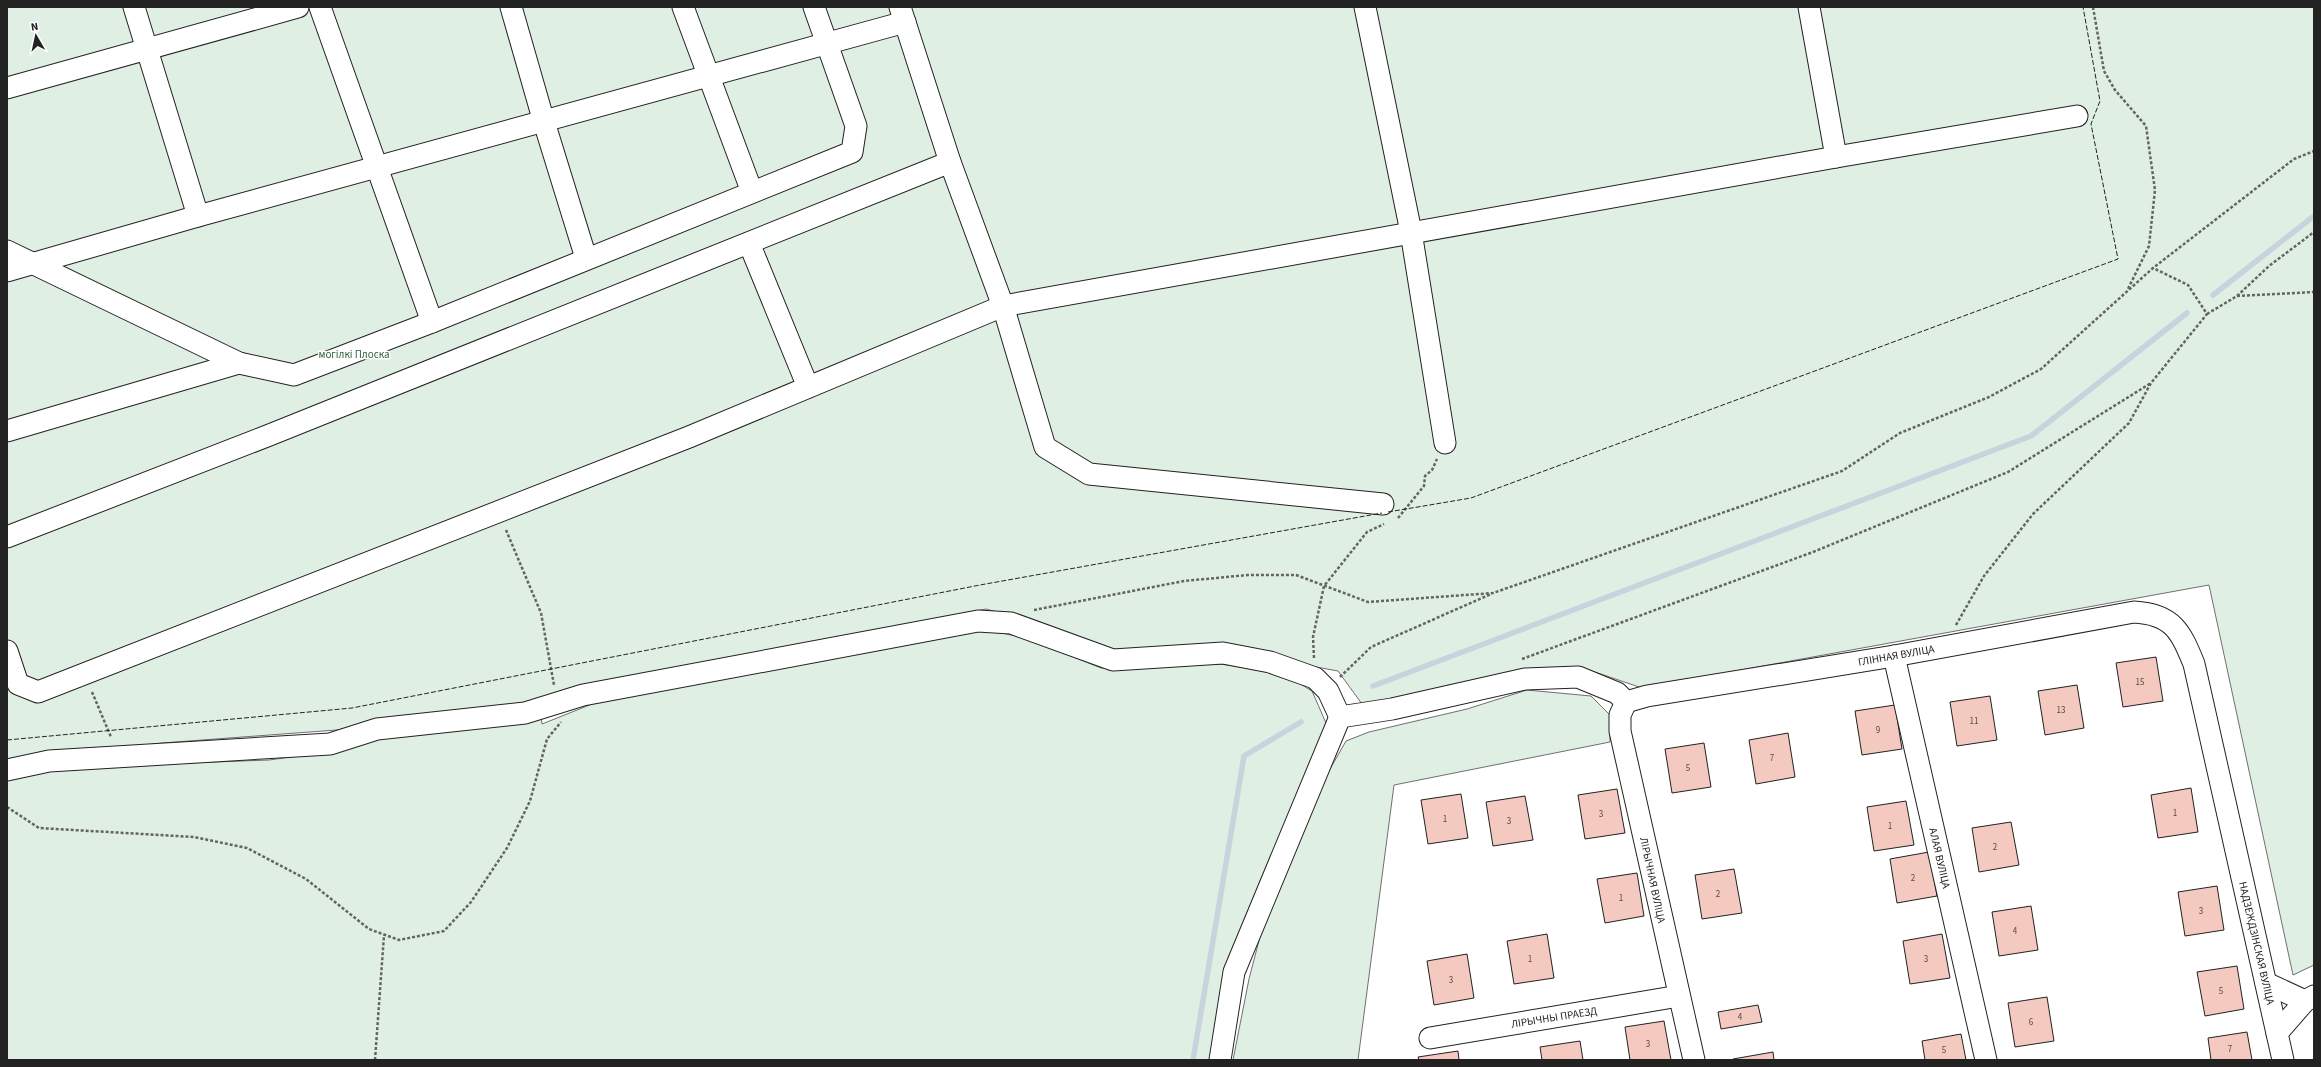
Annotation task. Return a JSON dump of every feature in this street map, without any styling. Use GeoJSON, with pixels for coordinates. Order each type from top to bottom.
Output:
{"type":"FeatureCollection","features":[{"type":"Feature","properties":{"kind":"street"},"geometry":{"type":"LineString","coordinates":[[134,7],[198,216]]}},
{"type":"Feature","properties":{"kind":"street"},"geometry":{"type":"LineString","coordinates":[[7,88],[298,7]]}},
{"type":"Feature","properties":{"kind":"street"},"geometry":{"type":"LineString","coordinates":[[320,7],[432,322]]}},
{"type":"Feature","properties":{"kind":"street"},"geometry":{"type":"LineString","coordinates":[[511,7],[544,122],[586,258]]}},
{"type":"Feature","properties":{"kind":"street"},"geometry":{"type":"LineString","coordinates":[[683,7],[752,192]]}},
{"type":"Feature","properties":{"kind":"street"},"geometry":{"type":"LineString","coordinates":[[7,251],[239,363],[294,375],[432,322],[586,258],[852,152],[856,126],[826,45],[814,7]]}},
{"type":"Feature","properties":{"kind":"street"},"geometry":{"type":"LineString","coordinates":[[1365,7],[1411,232],[1446,443]]}},
{"type":"Feature","properties":{"kind":"street"},"geometry":{"type":"LineString","coordinates":[[1809,7],[1836,157]]}},
{"type":"Feature","properties":{"kind":"street"},"geometry":{"type":"LineString","coordinates":[[7,271],[198,216],[826,45],[902,15],[950,162],[1003,306],[1044,448],[1089,474],[1383,504]]}},
{"type":"Feature","properties":{"kind":"street"},"geometry":{"type":"LineString","coordinates":[[7,651],[18,684],[38,692],[689,437],[1003,306],[1411,232],[2077,116]]}},
{"type":"Feature","properties":{"kind":"street"},"geometry":{"type":"LineString","coordinates":[[7,537],[267,436],[950,162]]}},
{"type":"Feature","properties":{"kind":"street"},"geometry":{"type":"LineString","coordinates":[[749,242],[808,387]]}},
{"type":"Feature","properties":{"kind":"street"},"geometry":{"type":"LineString","coordinates":[[7,431],[239,363]]}},
{"type":"Feature","properties":{"kind":"street","name":"ГЛІННАЯ ВУЛІЦА"},"geometry":{"type":"LineString","coordinates":[[1626,702],[1647,696],[1894,656],[2134,612],[2146,612],[2166,619]]}},
{"type":"Feature","properties":{"kind":"street","name":"НАДЗЕЖДЗІНСКАЯ ВУЛІЦА"},"geometry":{"type":"LineString","coordinates":[[2166,619],[2182,636],[2194,664],[2283,1060]]}},
{"type":"Feature","properties":{"kind":"street"},"geometry":{"type":"LineString","coordinates":[[7,770],[49,761],[330,744],[377,729],[525,713],[583,695],[978,621],[1011,623],[1113,660],[1223,653],[1270,662],[1322,684],[1340,717]]}},
{"type":"Feature","properties":{"kind":"street","name":"АЛАЯ ВУЛІЦА"},"geometry":{"type":"LineString","coordinates":[[1894,656],[1986,1060]]}},
{"type":"Feature","properties":{"kind":"street"},"geometry":{"type":"LineString","coordinates":[[1340,717],[1400,707],[1526,679],[1578,677],[1617,693],[1626,702]]}},
{"type":"Feature","properties":{"kind":"street","name":"ЛІРЫЧНАЯ ВУЛІЦА"},"geometry":{"type":"LineString","coordinates":[[1626,702],[1620,715],[1620,731],[1694,1060]]}},
{"type":"Feature","properties":{"kind":"street"},"geometry":{"type":"LineString","coordinates":[[1220,1060],[1234,972],[1340,717]]}},
{"type":"Feature","properties":{"kind":"street"},"geometry":{"type":"LineString","coordinates":[[2266,983],[2310,999],[2278,1033]]}},
{"type":"Feature","properties":{"kind":"street","name":"ЛІРЫЧНЫ ПРАЕЗД"},"geometry":{"type":"LineString","coordinates":[[1430,1038],[1679,996]]}},
{"type":"Feature","properties":{"kind":"path"},"geometry":{"type":"LineString","coordinates":[[2093,7],[2104,71],[2115,90],[2146,126],[2155,190],[2149,246],[2127,291]]}},
{"type":"Feature","properties":{"kind":"path"},"geometry":{"type":"LineString","coordinates":[[1324,586],[1313,637],[1322,684],[1351,664],[1371,647],[1494,593],[1842,471],[1900,433],[1989,397],[2040,369],[2153,268],[2294,159],[2314,151]]}},
{"type":"Feature","properties":{"kind":"path"},"geometry":{"type":"LineString","coordinates":[[1944,646],[1984,576],[2008,545],[2033,514],[2129,422],[2151,383],[2207,314],[2237,296],[2269,266],[2314,232]]}},
{"type":"Feature","properties":{"kind":"path"},"geometry":{"type":"LineString","coordinates":[[2153,268],[2188,285],[2207,314]]}},
{"type":"Feature","properties":{"kind":"path"},"geometry":{"type":"LineString","coordinates":[[2237,296],[2314,292]]}},
{"type":"Feature","properties":{"kind":"path"},"geometry":{"type":"LineString","coordinates":[[1518,660],[1813,552],[2008,472],[2151,383]]}},
{"type":"Feature","properties":{"kind":"path"},"geometry":{"type":"LineString","coordinates":[[498,511],[541,613],[552,668],[556,703]]}},
{"type":"Feature","properties":{"kind":"path"},"geometry":{"type":"LineString","coordinates":[[1032,610],[1184,581],[1248,575],[1296,576],[1368,602],[1494,593]]}},
{"type":"Feature","properties":{"kind":"path"},"geometry":{"type":"LineString","coordinates":[[84,673],[107,731],[122,757]]}},
{"type":"Feature","properties":{"kind":"path"},"geometry":{"type":"LineString","coordinates":[[7,807],[39,828],[194,837],[247,848],[306,879],[369,928],[399,940],[444,931],[471,902],[507,848],[530,801],[547,739],[583,695]]}},
{"type":"Feature","properties":{"kind":"path"},"geometry":{"type":"LineString","coordinates":[[375,1060],[384,934]]}},
{"type":"Feature","properties":{"kind":"green space","name":"могілкі Плоска"},"geometry":{"type":"Polygon","coordinates":[[[7,7],[2314,7],[2314,965],[2293,975],[2209,585],[1642,688],[1580,667],[1362,704],[1338,671],[1300,664],[1108,651],[1039,623],[986,609],[601,682],[539,698],[542,724],[602,700],[978,628],[1030,639],[1101,668],[1220,664],[1282,673],[1312,691],[1326,723],[1325,731],[1210,1060],[7,1060],[7,777],[55,768],[269,760],[349,749],[350,729],[162,743],[7,762],[7,7]]]}},
{"type":"Feature","properties":{"kind":"green space"},"geometry":{"type":"Polygon","coordinates":[[[1527,690],[1591,696],[1610,715],[1610,742],[1394,785],[1358,1060],[1233,1060],[1249,979],[1262,929],[1326,776],[1346,741],[1369,732],[1467,709],[1527,690]]]}},
{"type":"Feature","properties":{"kind":"building"},"geometry":{"type":"Polygon","coordinates":[[[2156,657],[2163,701],[2123,707],[2116,663],[2156,657]]]}},
{"type":"Feature","properties":{"kind":"building"},"geometry":{"type":"Polygon","coordinates":[[[2077,685],[2084,728],[2045,735],[2038,691],[2077,685]]]}},
{"type":"Feature","properties":{"kind":"building"},"geometry":{"type":"Polygon","coordinates":[[[1990,696],[1997,740],[1957,746],[1950,702],[1990,696]]]}},
{"type":"Feature","properties":{"kind":"building"},"geometry":{"type":"Polygon","coordinates":[[[1895,705],[1902,749],[1862,755],[1855,711],[1895,705]]]}},
{"type":"Feature","properties":{"kind":"building"},"geometry":{"type":"Polygon","coordinates":[[[1788,733],[1795,777],[1756,784],[1749,740],[1788,733]]]}},
{"type":"Feature","properties":{"kind":"building"},"geometry":{"type":"Polygon","coordinates":[[[1704,743],[1711,787],[1672,793],[1665,749],[1704,743]]]}},
{"type":"Feature","properties":{"kind":"building"},"geometry":{"type":"Polygon","coordinates":[[[2191,788],[2198,832],[2158,838],[2151,795],[2191,788]]]}},
{"type":"Feature","properties":{"kind":"building"},"geometry":{"type":"Polygon","coordinates":[[[1617,789],[1625,833],[1585,839],[1578,795],[1617,789]]]}},
{"type":"Feature","properties":{"kind":"building"},"geometry":{"type":"Polygon","coordinates":[[[1461,794],[1468,838],[1428,844],[1421,800],[1461,794]]]}},
{"type":"Feature","properties":{"kind":"building"},"geometry":{"type":"Polygon","coordinates":[[[1525,796],[1533,840],[1493,846],[1486,802],[1525,796]]]}},
{"type":"Feature","properties":{"kind":"building"},"geometry":{"type":"Polygon","coordinates":[[[1906,801],[1914,845],[1874,851],[1867,807],[1906,801]]]}},
{"type":"Feature","properties":{"kind":"building"},"geometry":{"type":"Polygon","coordinates":[[[2011,822],[2019,865],[1979,872],[1972,828],[2011,822]]]}},
{"type":"Feature","properties":{"kind":"building"},"geometry":{"type":"Polygon","coordinates":[[[1929,852],[1937,896],[1897,903],[1890,859],[1929,852]]]}},
{"type":"Feature","properties":{"kind":"building"},"geometry":{"type":"Polygon","coordinates":[[[1734,869],[1742,913],[1702,919],[1695,875],[1734,869]]]}},
{"type":"Feature","properties":{"kind":"building"},"geometry":{"type":"Polygon","coordinates":[[[1637,873],[1644,916],[1605,923],[1597,879],[1637,873]]]}},
{"type":"Feature","properties":{"kind":"building"},"geometry":{"type":"Polygon","coordinates":[[[2217,886],[2224,930],[2185,936],[2178,892],[2217,886]]]}},
{"type":"Feature","properties":{"kind":"building"},"geometry":{"type":"Polygon","coordinates":[[[2031,906],[2038,950],[1999,956],[1992,912],[2031,906]]]}},
{"type":"Feature","properties":{"kind":"building"},"geometry":{"type":"Polygon","coordinates":[[[1547,934],[1554,978],[1514,984],[1507,941],[1547,934]]]}},
{"type":"Feature","properties":{"kind":"building"},"geometry":{"type":"Polygon","coordinates":[[[1942,934],[1950,978],[1910,984],[1903,941],[1942,934]]]}},
{"type":"Feature","properties":{"kind":"building"},"geometry":{"type":"Polygon","coordinates":[[[1467,954],[1474,998],[1434,1005],[1427,961],[1467,954]]]}},
{"type":"Feature","properties":{"kind":"building"},"geometry":{"type":"Polygon","coordinates":[[[2237,966],[2244,1009],[2205,1016],[2197,972],[2237,966]]]}},
{"type":"Feature","properties":{"kind":"building"},"geometry":{"type":"Polygon","coordinates":[[[2047,997],[2054,1041],[2015,1047],[2008,1003],[2047,997]]]}},
{"type":"Feature","properties":{"kind":"building"},"geometry":{"type":"Polygon","coordinates":[[[1758,1005],[1762,1022],[1721,1029],[1718,1012],[1758,1005]]]}},
{"type":"Feature","properties":{"kind":"building"},"geometry":{"type":"Polygon","coordinates":[[[1664,1021],[1671,1060],[1630,1060],[1625,1027],[1664,1021]]]}},
{"type":"Feature","properties":{"kind":"building"},"geometry":{"type":"Polygon","coordinates":[[[2247,1032],[2252,1060],[2211,1060],[2208,1038],[2247,1032]]]}},
{"type":"Feature","properties":{"kind":"building"},"geometry":{"type":"Polygon","coordinates":[[[1961,1034],[1966,1060],[1925,1060],[1922,1041],[1961,1034]]]}},
{"type":"Feature","properties":{"kind":"building"},"geometry":{"type":"Polygon","coordinates":[[[1580,1041],[1583,1060],[1542,1060],[1540,1047],[1580,1041]]]}},
{"type":"Feature","properties":{"kind":"building"},"geometry":{"type":"Polygon","coordinates":[[[1458,1051],[1459,1060],[1419,1060],[1418,1057],[1458,1051]]]}},
{"type":"Feature","properties":{"kind":"building"},"geometry":{"type":"Polygon","coordinates":[[[1773,1052],[1774,1060],[1733,1060],[1733,1059],[1773,1052]]]}},
{"type":"Feature","properties":{"kind":"waterway"},"geometry":{"type":"LineString","coordinates":[[2213,295],[2314,216]]}},
{"type":"Feature","properties":{"kind":"waterway"},"geometry":{"type":"LineString","coordinates":[[1373,686],[2031,436],[2187,313]]}},
{"type":"Feature","properties":{"kind":"waterway"},"geometry":{"type":"LineString","coordinates":[[1193,1060],[1244,756],[1301,722]]}},
{"type":"Feature","properties":{"kind":"fence"},"geometry":{"type":"LineString","coordinates":[[1388,512],[1471,498],[2118,259],[2091,124],[2100,101],[2083,7]]}},
{"type":"Feature","properties":{"kind":"fence"},"geometry":{"type":"LineString","coordinates":[[7,740],[352,708],[980,585],[1382,513]]}}]}
